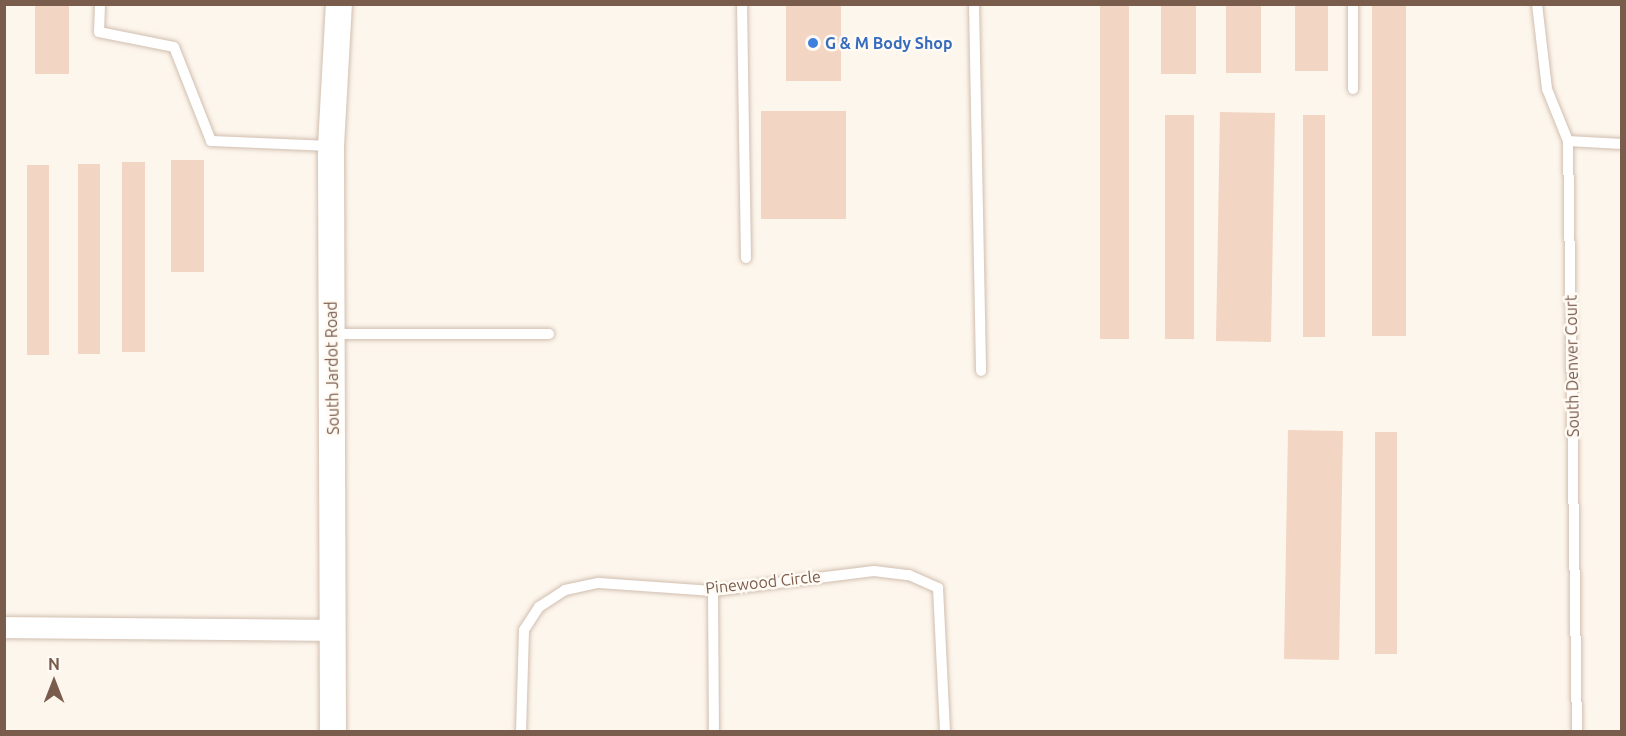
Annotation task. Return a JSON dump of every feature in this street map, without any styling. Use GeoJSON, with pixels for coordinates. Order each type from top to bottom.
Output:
{"type":"FeatureCollection","features":[{"type":"Feature","properties":{"kind":"street","name":"South Jardot Road"},"geometry":{"type":"LineString","coordinates":[[333,732],[331,146],[339,4]]}},
{"type":"Feature","properties":{"kind":"street"},"geometry":{"type":"LineString","coordinates":[[4,627],[334,630]]}},
{"type":"Feature","properties":{"kind":"lane"},"geometry":{"type":"LineString","coordinates":[[100,4],[99,32],[174,47],[211,141],[331,146]]}},
{"type":"Feature","properties":{"kind":"lane"},"geometry":{"type":"LineString","coordinates":[[742,4],[746,258]]}},
{"type":"Feature","properties":{"kind":"lane"},"geometry":{"type":"LineString","coordinates":[[974,4],[981,371]]}},
{"type":"Feature","properties":{"kind":"lane"},"geometry":{"type":"LineString","coordinates":[[1353,4],[1353,89]]}},
{"type":"Feature","properties":{"kind":"lane","name":"South Denver Court"},"geometry":{"type":"LineString","coordinates":[[1537,4],[1547,89],[1568,141],[1577,732]]}},
{"type":"Feature","properties":{"kind":"lane"},"geometry":{"type":"LineString","coordinates":[[1568,141],[1622,144]]}},
{"type":"Feature","properties":{"kind":"lane"},"geometry":{"type":"LineString","coordinates":[[331,334],[549,334]]}},
{"type":"Feature","properties":{"kind":"lane","name":"Pinewood Circle"},"geometry":{"type":"LineString","coordinates":[[521,732],[524,630],[539,607],[565,590],[599,584],[713,591],[874,571],[932,582],[943,606],[945,732]]}},
{"type":"Feature","properties":{"kind":"lane"},"geometry":{"type":"LineString","coordinates":[[713,591],[714,732]]}},
{"type":"Feature","properties":{"kind":"building"},"geometry":{"type":"Polygon","coordinates":[[[35,4],[69,4],[69,74],[35,74],[35,4]]]}},
{"type":"Feature","properties":{"kind":"building","name":"G & M Body Shop"},"geometry":{"type":"Polygon","coordinates":[[[786,4],[841,4],[841,81],[786,81],[786,4]]]}},
{"type":"Feature","properties":{"kind":"building"},"geometry":{"type":"Polygon","coordinates":[[[1100,4],[1129,4],[1129,339],[1100,339],[1100,4]]]}},
{"type":"Feature","properties":{"kind":"building"},"geometry":{"type":"Polygon","coordinates":[[[1161,4],[1196,4],[1196,74],[1161,74],[1161,4]]]}},
{"type":"Feature","properties":{"kind":"building"},"geometry":{"type":"Polygon","coordinates":[[[1226,4],[1261,4],[1261,73],[1226,73],[1226,4]]]}},
{"type":"Feature","properties":{"kind":"building"},"geometry":{"type":"Polygon","coordinates":[[[1295,4],[1328,4],[1328,71],[1295,71],[1295,4]]]}},
{"type":"Feature","properties":{"kind":"building"},"geometry":{"type":"Polygon","coordinates":[[[1372,4],[1406,4],[1406,336],[1372,336],[1372,4]]]}},
{"type":"Feature","properties":{"kind":"building"},"geometry":{"type":"Polygon","coordinates":[[[761,111],[846,111],[846,219],[761,219],[761,111]]]}},
{"type":"Feature","properties":{"kind":"building"},"geometry":{"type":"Polygon","coordinates":[[[1220,112],[1275,113],[1271,342],[1216,341],[1220,112]]]}},
{"type":"Feature","properties":{"kind":"building"},"geometry":{"type":"Polygon","coordinates":[[[1165,115],[1194,115],[1194,339],[1165,339],[1165,115]]]}},
{"type":"Feature","properties":{"kind":"building"},"geometry":{"type":"Polygon","coordinates":[[[1303,115],[1325,115],[1325,337],[1303,337],[1303,115]]]}},
{"type":"Feature","properties":{"kind":"building"},"geometry":{"type":"Polygon","coordinates":[[[171,160],[204,160],[204,272],[171,272],[171,160]]]}},
{"type":"Feature","properties":{"kind":"building"},"geometry":{"type":"Polygon","coordinates":[[[122,162],[145,162],[145,352],[122,352],[122,162]]]}},
{"type":"Feature","properties":{"kind":"building"},"geometry":{"type":"Polygon","coordinates":[[[78,164],[100,164],[100,354],[78,354],[78,164]]]}},
{"type":"Feature","properties":{"kind":"building"},"geometry":{"type":"Polygon","coordinates":[[[27,165],[49,165],[49,355],[27,355],[27,165]]]}},
{"type":"Feature","properties":{"kind":"building"},"geometry":{"type":"Polygon","coordinates":[[[1288,430],[1343,431],[1339,660],[1284,659],[1288,430]]]}},
{"type":"Feature","properties":{"kind":"building"},"geometry":{"type":"Polygon","coordinates":[[[1375,432],[1397,432],[1397,654],[1375,654],[1375,432]]]}},
{"type":"Feature","properties":{"kind":"place","name":"G & M Body Shop"},"geometry":{"type":"Point","coordinates":[813,43]}}]}
